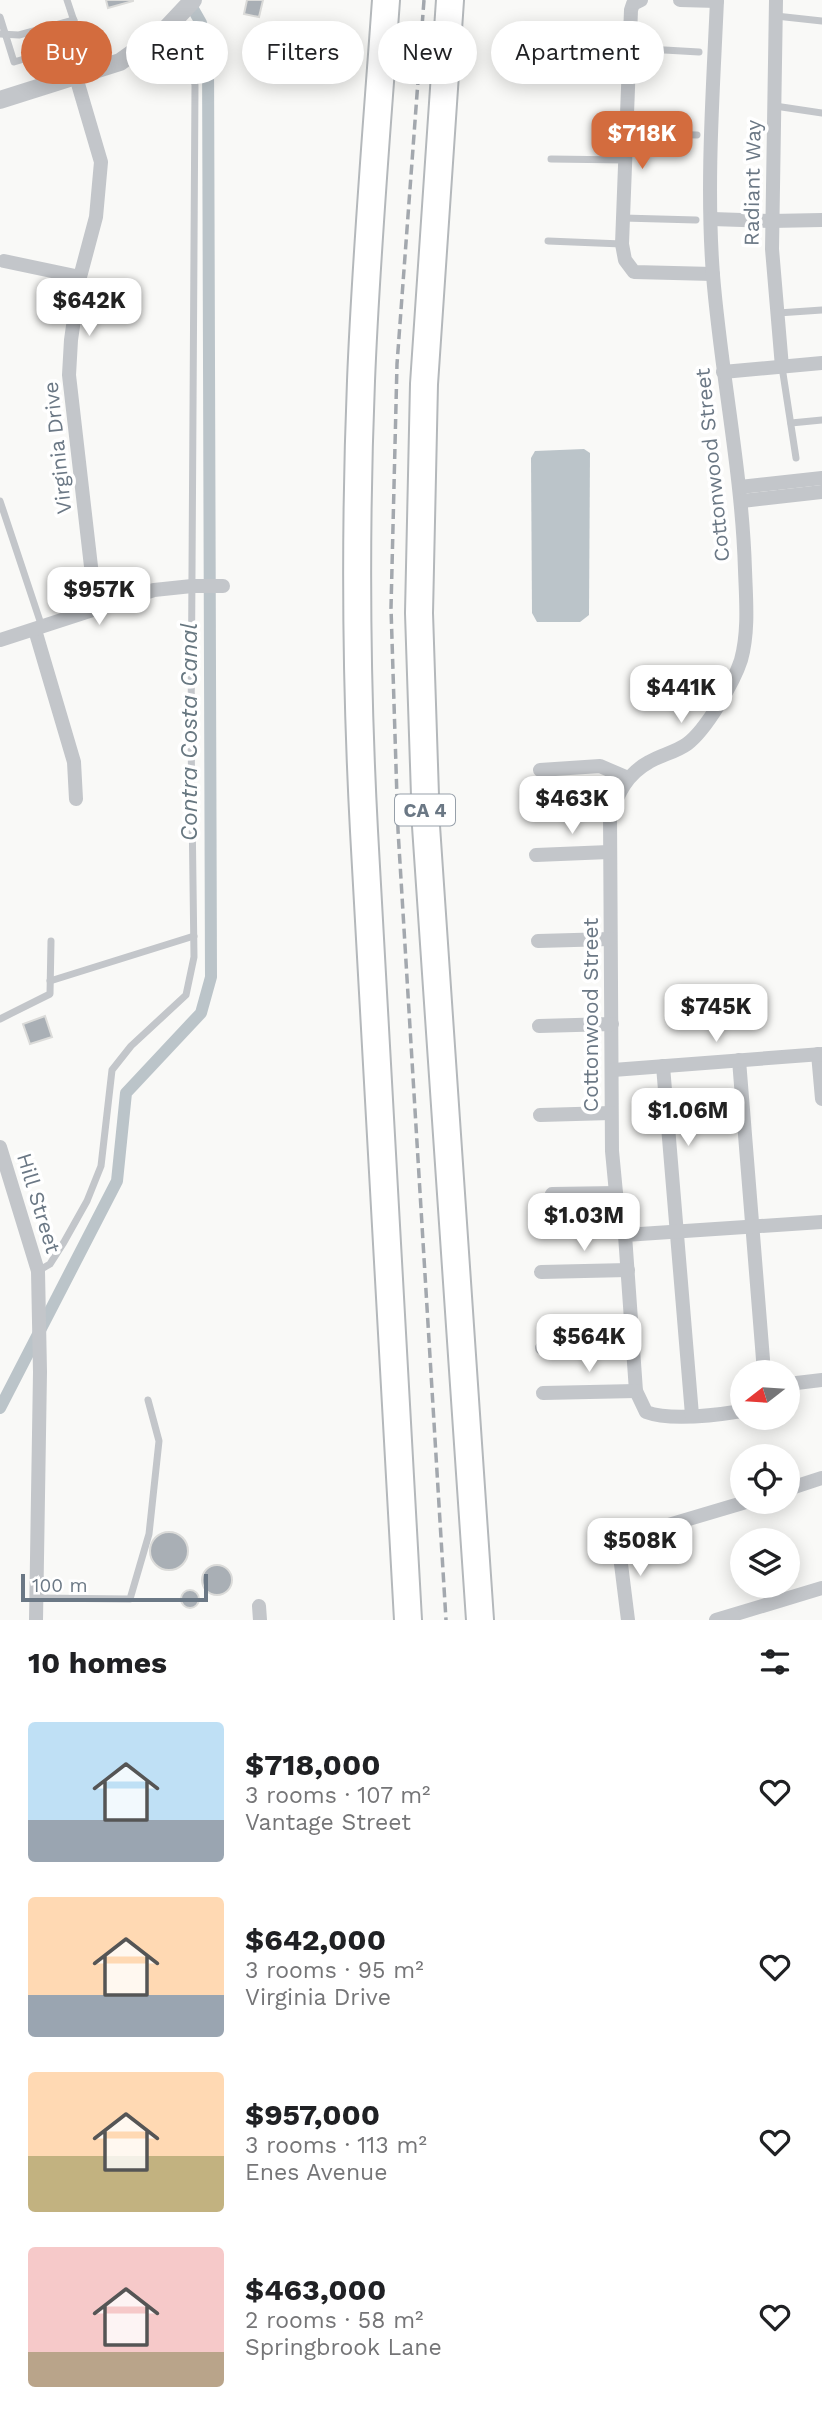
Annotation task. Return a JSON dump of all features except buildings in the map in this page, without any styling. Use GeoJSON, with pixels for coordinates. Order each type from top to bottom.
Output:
{"type":"FeatureCollection","features":[{"type":"Feature","properties":{"kind":"highway"},"geometry":{"type":"LineString","coordinates":[[386,0],[361,379],[356,607],[361,776],[408,1620]]}},
{"type":"Feature","properties":{"kind":"highway","name":"CA 4"},"geometry":{"type":"LineString","coordinates":[[450,0],[424,384],[419,613],[426,825],[480,1620]]}},
{"type":"Feature","properties":{"kind":"highway"},"geometry":{"type":"LineString","coordinates":[[391,1620],[403,1533]]}},
{"type":"Feature","properties":{"kind":"street"},"geometry":{"type":"LineString","coordinates":[[680,0],[717,1]]}},
{"type":"Feature","properties":{"kind":"street","name":"Radiant Way"},"geometry":{"type":"LineString","coordinates":[[776,0],[771,221],[782,367]]}},
{"type":"Feature","properties":{"kind":"street"},"geometry":{"type":"LineString","coordinates":[[632,21],[634,1]]}},
{"type":"Feature","properties":{"kind":"street","name":"Cottonwood Street"},"geometry":{"type":"LineString","coordinates":[[692,1415],[656,1416],[646,1412],[636,1391],[628,1269],[625,1236],[616,1193],[611,1113],[609,852],[610,816],[618,792],[628,778],[649,762],[689,743],[715,712],[740,662],[746,636],[741,494],[723,372],[713,274],[711,168],[717,1]]}},
{"type":"Feature","properties":{"kind":"street"},"geometry":{"type":"LineString","coordinates":[[173,21],[188,7]]}},
{"type":"Feature","properties":{"kind":"street"},"geometry":{"type":"LineString","coordinates":[[0,100],[53,84]]}},
{"type":"Feature","properties":{"kind":"street","name":"Virginia Drive"},"geometry":{"type":"LineString","coordinates":[[78,84],[101,162],[96,216],[80,277],[69,375],[96,610]]}},
{"type":"Feature","properties":{"kind":"street"},"geometry":{"type":"LineString","coordinates":[[629,84],[622,244],[625,260],[634,272],[713,274]]}},
{"type":"Feature","properties":{"kind":"street"},"geometry":{"type":"LineString","coordinates":[[712,219],[822,220]]}},
{"type":"Feature","properties":{"kind":"street"},"geometry":{"type":"LineString","coordinates":[[4,261],[80,277]]}},
{"type":"Feature","properties":{"kind":"street"},"geometry":{"type":"LineString","coordinates":[[723,372],[822,363]]}},
{"type":"Feature","properties":{"kind":"street"},"geometry":{"type":"LineString","coordinates":[[741,494],[822,478]]}},
{"type":"Feature","properties":{"kind":"street"},"geometry":{"type":"LineString","coordinates":[[741,494],[822,492]]}},
{"type":"Feature","properties":{"kind":"street"},"geometry":{"type":"LineString","coordinates":[[0,640],[154,590],[223,586]]}},
{"type":"Feature","properties":{"kind":"street"},"geometry":{"type":"LineString","coordinates":[[38,629],[74,762],[76,799]]}},
{"type":"Feature","properties":{"kind":"street"},"geometry":{"type":"LineString","coordinates":[[540,770],[600,766],[628,778]]}},
{"type":"Feature","properties":{"kind":"street"},"geometry":{"type":"LineString","coordinates":[[536,855],[609,852]]}},
{"type":"Feature","properties":{"kind":"street"},"geometry":{"type":"LineString","coordinates":[[538,941],[610,939]]}},
{"type":"Feature","properties":{"kind":"street"},"geometry":{"type":"LineString","coordinates":[[539,1026],[612,1024]]}},
{"type":"Feature","properties":{"kind":"street"},"geometry":{"type":"LineString","coordinates":[[612,1070],[820,1054],[822,1099]]}},
{"type":"Feature","properties":{"kind":"street"},"geometry":{"type":"LineString","coordinates":[[739,1060],[763,1360]]}},
{"type":"Feature","properties":{"kind":"street"},"geometry":{"type":"LineString","coordinates":[[663,1066],[692,1415],[730,1411]]}},
{"type":"Feature","properties":{"kind":"street"},"geometry":{"type":"LineString","coordinates":[[540,1115],[611,1113]]}},
{"type":"Feature","properties":{"kind":"street","name":"Hill Street"},"geometry":{"type":"LineString","coordinates":[[0,1148],[38,1271],[40,1372],[36,1620]]}},
{"type":"Feature","properties":{"kind":"street"},"geometry":{"type":"LineString","coordinates":[[552,1194],[616,1193]]}},
{"type":"Feature","properties":{"kind":"street"},"geometry":{"type":"LineString","coordinates":[[625,1236],[822,1222]]}},
{"type":"Feature","properties":{"kind":"street"},"geometry":{"type":"LineString","coordinates":[[541,1272],[628,1269]]}},
{"type":"Feature","properties":{"kind":"street"},"geometry":{"type":"LineString","coordinates":[[542,1348],[634,1345]]}},
{"type":"Feature","properties":{"kind":"street"},"geometry":{"type":"LineString","coordinates":[[800,1383],[822,1380]]}},
{"type":"Feature","properties":{"kind":"street"},"geometry":{"type":"LineString","coordinates":[[543,1393],[636,1391]]}},
{"type":"Feature","properties":{"kind":"street"},"geometry":{"type":"LineString","coordinates":[[800,1485],[822,1478]]}},
{"type":"Feature","properties":{"kind":"street"},"geometry":{"type":"LineString","coordinates":[[628,1620],[618,1540],[730,1507]]}},
{"type":"Feature","properties":{"kind":"street"},"geometry":{"type":"LineString","coordinates":[[716,1620],[822,1588]]}},
{"type":"Feature","properties":{"kind":"lane"},"geometry":{"type":"LineString","coordinates":[[0,17],[3,34],[14,62],[81,42],[67,0]]}},
{"type":"Feature","properties":{"kind":"lane"},"geometry":{"type":"LineString","coordinates":[[775,16],[822,21]]}},
{"type":"Feature","properties":{"kind":"lane"},"geometry":{"type":"LineString","coordinates":[[3,34],[19,36],[74,20]]}},
{"type":"Feature","properties":{"kind":"lane"},"geometry":{"type":"LineString","coordinates":[[664,50],[699,52]]}},
{"type":"Feature","properties":{"kind":"lane"},"geometry":{"type":"LineString","coordinates":[[38,1271],[50,1264],[64,1242],[87,1201],[101,1166],[112,1070],[131,1046],[186,995],[194,957],[191,734],[195,84]]}},
{"type":"Feature","properties":{"kind":"lane"},"geometry":{"type":"LineString","coordinates":[[774,106],[822,113]]}},
{"type":"Feature","properties":{"kind":"lane"},"geometry":{"type":"LineString","coordinates":[[626,134],[697,135]]}},
{"type":"Feature","properties":{"kind":"lane"},"geometry":{"type":"LineString","coordinates":[[551,159],[625,160]]}},
{"type":"Feature","properties":{"kind":"lane"},"geometry":{"type":"LineString","coordinates":[[623,218],[696,220]]}},
{"type":"Feature","properties":{"kind":"lane"},"geometry":{"type":"LineString","coordinates":[[548,241],[622,244]]}},
{"type":"Feature","properties":{"kind":"lane"},"geometry":{"type":"LineString","coordinates":[[777,313],[822,310]]}},
{"type":"Feature","properties":{"kind":"lane"},"geometry":{"type":"LineString","coordinates":[[782,367],[796,458]]}},
{"type":"Feature","properties":{"kind":"lane"},"geometry":{"type":"LineString","coordinates":[[791,423],[822,420]]}},
{"type":"Feature","properties":{"kind":"lane"},"geometry":{"type":"LineString","coordinates":[[0,501],[38,629]]}},
{"type":"Feature","properties":{"kind":"lane"},"geometry":{"type":"LineString","coordinates":[[50,981],[194,936]]}},
{"type":"Feature","properties":{"kind":"lane"},"geometry":{"type":"LineString","coordinates":[[0,1019],[50,994],[51,941]]}},
{"type":"Feature","properties":{"kind":"lane"},"geometry":{"type":"LineString","coordinates":[[36,1598],[130,1599],[149,1534],[159,1441],[148,1400]]}},
{"type":"Feature","properties":{"kind":"shaded area"},"geometry":{"type":"Polygon","coordinates":[[[584,449],[590,453],[589,615],[580,622],[537,622],[532,613],[531,458],[535,451],[584,449]]]}},
{"type":"Feature","properties":{"kind":"waterway","name":"Contra Costa Canal"},"geometry":{"type":"LineString","coordinates":[[0,1408],[117,1181],[126,1093],[201,1013],[211,977],[208,54],[201,23],[188,0]]}},
{"type":"Feature","properties":{"kind":"railway"},"geometry":{"type":"LineString","coordinates":[[424,0],[397,364],[391,608],[398,830],[446,1620]]}}]}
